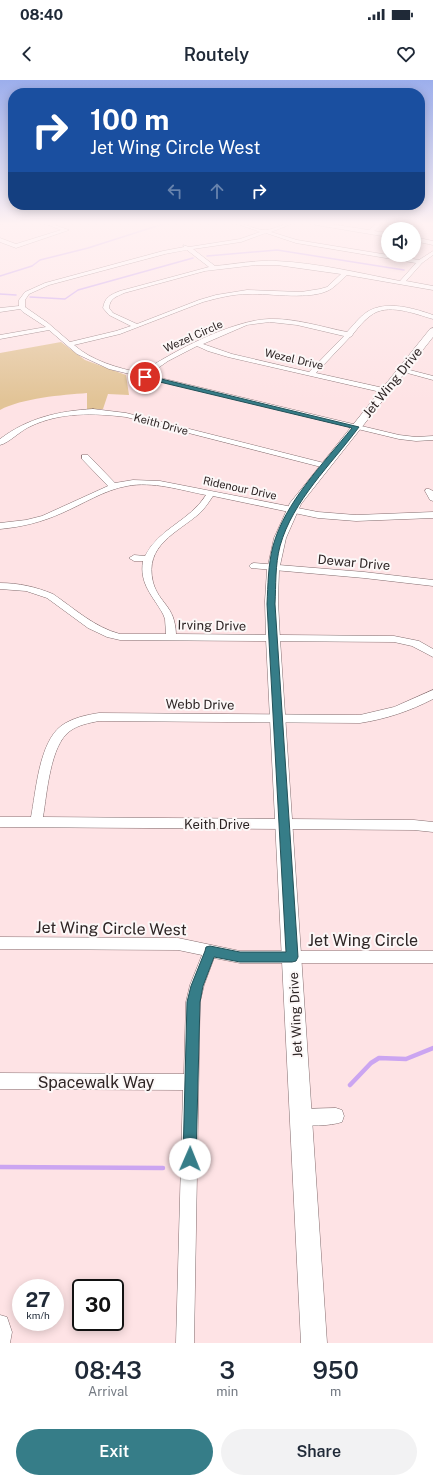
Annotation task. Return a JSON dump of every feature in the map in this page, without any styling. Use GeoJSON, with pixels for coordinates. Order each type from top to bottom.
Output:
{"type":"FeatureCollection","features":[{"type":"Feature","properties":{"kind":"main road","name":"Jet Wing Drive"},"geometry":{"type":"LineString","coordinates":[[314,1343],[279,719],[273,639],[271,587],[272,567],[277,546],[292,510],[303,492],[433,331]]}},
{"type":"Feature","properties":{"kind":"street"},"geometry":{"type":"LineString","coordinates":[[54,282],[43,285],[25,295],[22,300],[22,307],[25,311],[51,328],[80,353],[98,363],[142,376],[408,439],[433,438]]}},
{"type":"Feature","properties":{"kind":"street"},"geometry":{"type":"LineString","coordinates":[[136,326],[109,312],[106,308],[107,301],[112,296],[122,292],[159,282]]}},
{"type":"Feature","properties":{"kind":"street"},"geometry":{"type":"LineString","coordinates":[[68,344],[113,334],[216,297],[247,292],[301,294],[321,291],[328,288],[335,282]]}},
{"type":"Feature","properties":{"kind":"street"},"geometry":{"type":"LineString","coordinates":[[402,282],[433,288]]}},
{"type":"Feature","properties":{"kind":"street"},"geometry":{"type":"LineString","coordinates":[[0,310],[22,307]]}},
{"type":"Feature","properties":{"kind":"street"},"geometry":{"type":"LineString","coordinates":[[312,374],[368,314],[383,309],[406,310],[433,316]]}},
{"type":"Feature","properties":{"kind":"street","name":"Wezel Circle"},"geometry":{"type":"LineString","coordinates":[[142,376],[166,359],[250,322],[269,320],[350,335]]}},
{"type":"Feature","properties":{"kind":"street"},"geometry":{"type":"LineString","coordinates":[[0,337],[51,328]]}},
{"type":"Feature","properties":{"kind":"street","name":"Wezel Drive"},"geometry":{"type":"LineString","coordinates":[[198,344],[223,354],[385,391]]}},
{"type":"Feature","properties":{"kind":"street"},"geometry":{"type":"LineString","coordinates":[[402,370],[433,378]]}},
{"type":"Feature","properties":{"kind":"street","name":"Keith Drive"},"geometry":{"type":"LineString","coordinates":[[0,442],[22,427],[46,418],[73,413],[107,412],[126,415],[325,466]]}},
{"type":"Feature","properties":{"kind":"street"},"geometry":{"type":"LineString","coordinates":[[85,457],[114,487]]}},
{"type":"Feature","properties":{"kind":"street","name":"Ridenour Drive"},"geometry":{"type":"LineString","coordinates":[[0,526],[22,523],[46,517],[114,487],[128,483],[154,482],[318,515],[342,518],[433,514]]}},
{"type":"Feature","properties":{"kind":"street"},"geometry":{"type":"LineString","coordinates":[[171,638],[170,619],[151,590],[149,584],[147,571],[148,559],[154,546],[163,536],[196,512],[211,493]]}},
{"type":"Feature","properties":{"kind":"street"},"geometry":{"type":"LineString","coordinates":[[134,558],[148,559]]}},
{"type":"Feature","properties":{"kind":"street","name":"Dewar Drive"},"geometry":{"type":"LineString","coordinates":[[254,566],[433,583]]}},
{"type":"Feature","properties":{"kind":"street","name":"Irving Drive"},"geometry":{"type":"LineString","coordinates":[[0,586],[27,588],[50,596],[96,629],[110,635],[129,638],[394,638],[415,643],[433,654]]}},
{"type":"Feature","properties":{"kind":"street","name":"Webb Drive"},"geometry":{"type":"LineString","coordinates":[[36,823],[50,750],[60,733],[77,722],[99,717],[279,719],[373,718],[396,712],[433,694]]}},
{"type":"Feature","properties":{"kind":"street","name":"Keith Drive"},"geometry":{"type":"LineString","coordinates":[[0,822],[414,825],[433,827]]}},
{"type":"Feature","properties":{"kind":"street","name":"Jet Wing Circle West"},"geometry":{"type":"LineString","coordinates":[[0,943],[178,944],[240,957],[292,957]]}},
{"type":"Feature","properties":{"kind":"street"},"geometry":{"type":"LineString","coordinates":[[185,1343],[194,1002],[197,986],[210,951]]}},
{"type":"Feature","properties":{"kind":"street","name":"Jet Wing Circle"},"geometry":{"type":"LineString","coordinates":[[292,957],[433,957]]}},
{"type":"Feature","properties":{"kind":"street","name":"Spacewalk Way"},"geometry":{"type":"LineString","coordinates":[[0,1081],[191,1082]]}},
{"type":"Feature","properties":{"kind":"street"},"geometry":{"type":"LineString","coordinates":[[301,1117],[336,1116]]}},
{"type":"Feature","properties":{"kind":"street"},"geometry":{"type":"LineString","coordinates":[[0,1324],[3,1332],[1,1343]]}},
{"type":"Feature","properties":{"kind":"shaded area"},"geometry":{"type":"Polygon","coordinates":[[[61,342],[85,360],[126,375],[129,395],[108,394],[103,409],[87,409],[87,393],[31,400],[0,410],[0,353],[61,342]]]}},
{"type":"Feature","properties":{"kind":"waterway"},"geometry":{"type":"LineString","coordinates":[[30,297],[65,299],[78,290],[107,282]]}},
{"type":"Feature","properties":{"kind":"waterway"},"geometry":{"type":"LineString","coordinates":[[0,294],[16,295]]}},
{"type":"Feature","properties":{"kind":"waterway"},"geometry":{"type":"LineString","coordinates":[[350,1085],[371,1063],[379,1058],[406,1059],[433,1048]]}},
{"type":"Feature","properties":{"kind":"waterway"},"geometry":{"type":"LineString","coordinates":[[0,1167],[163,1168]]}},
{"type":"Feature","properties":{"kind":"route"},"geometry":{"type":"LineString","coordinates":[[145,377],[356,427],[303,492],[296,503],[286,520],[277,546],[272,567],[271,604],[292,957],[240,957],[210,951],[197,986],[194,1002],[190,1159]]}}]}
